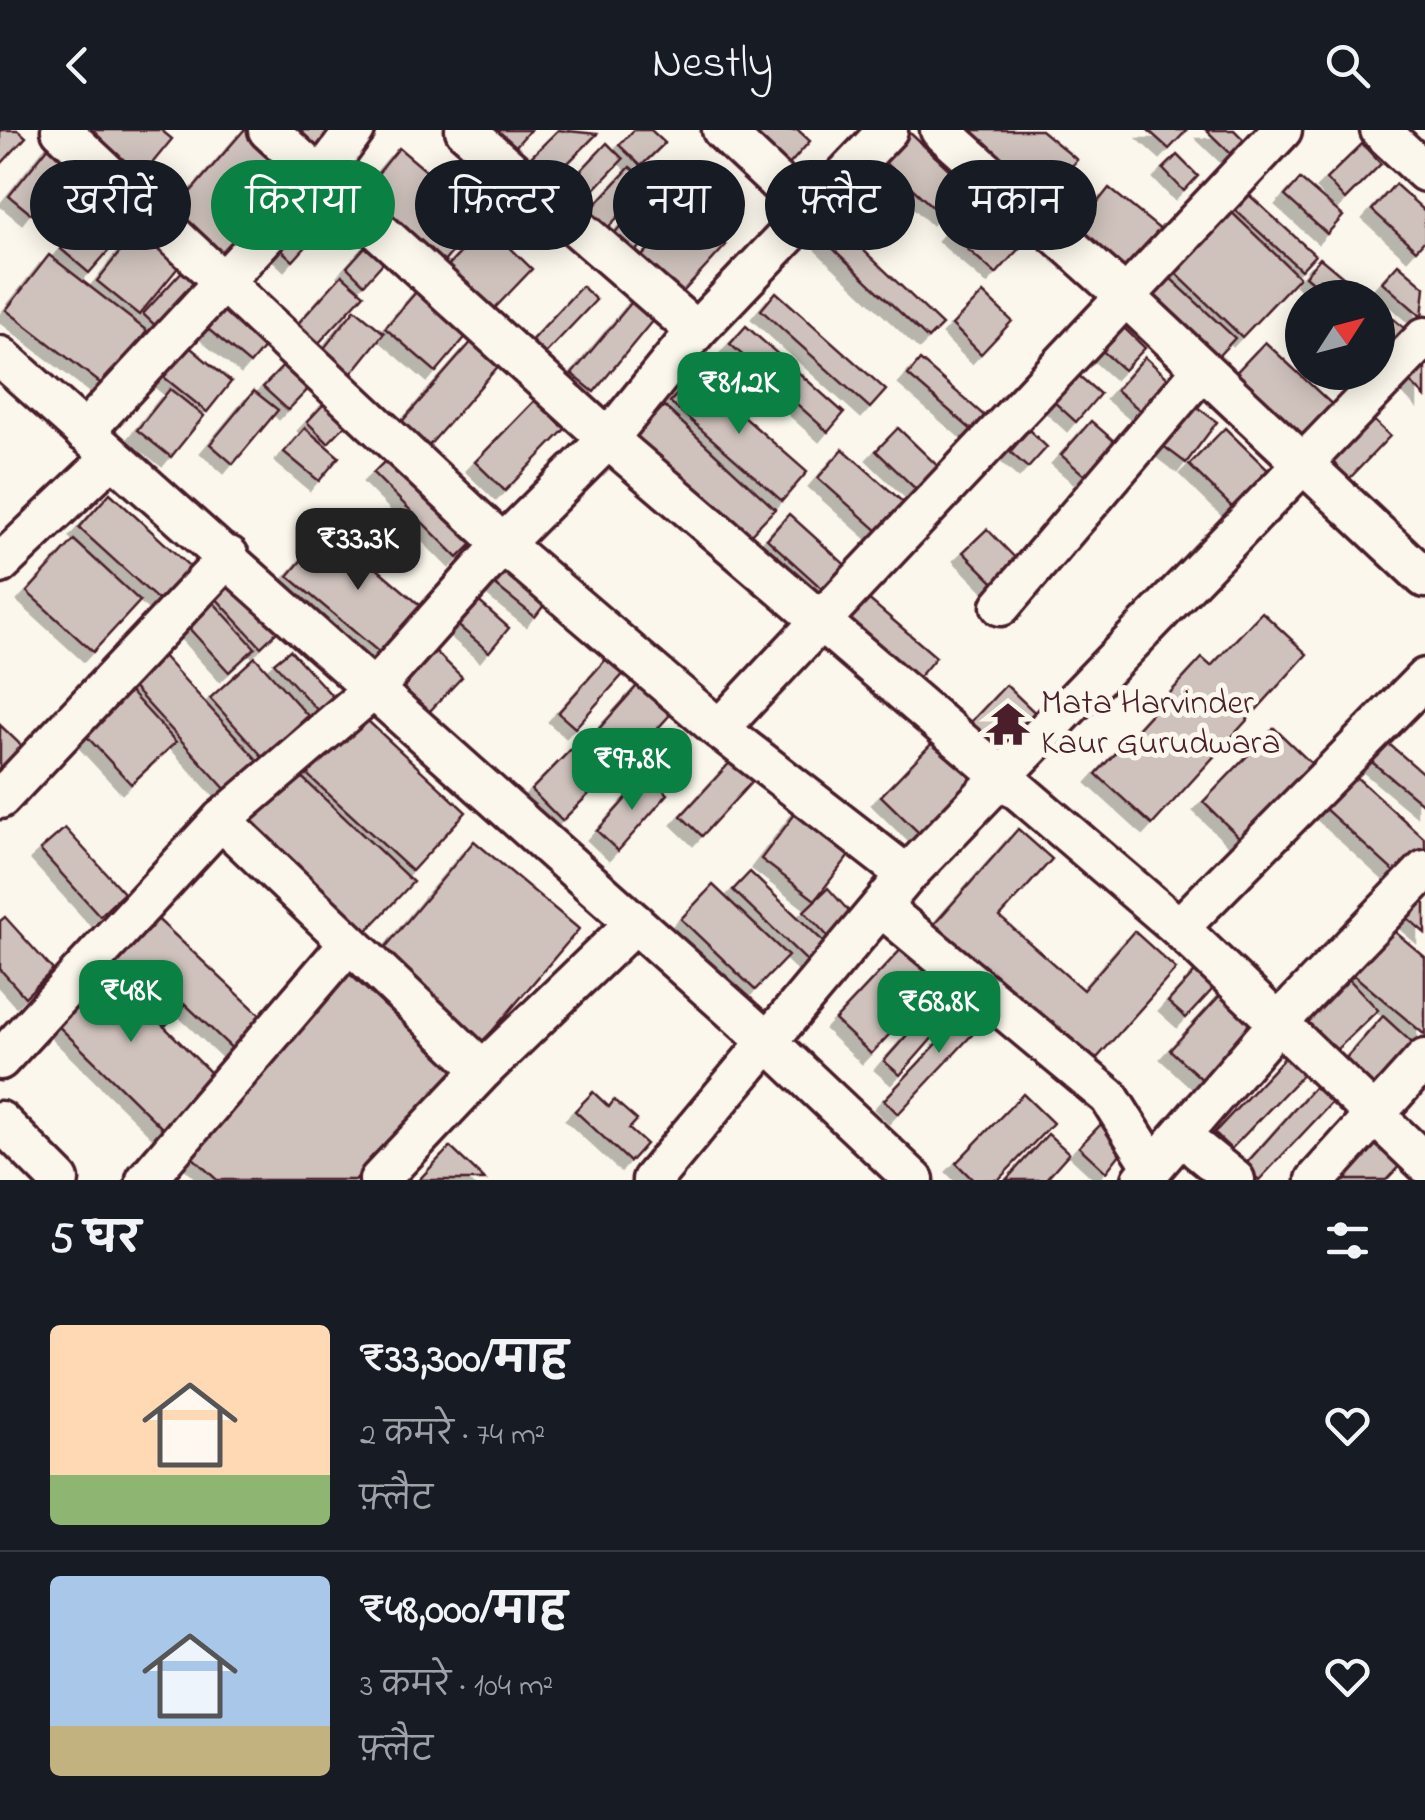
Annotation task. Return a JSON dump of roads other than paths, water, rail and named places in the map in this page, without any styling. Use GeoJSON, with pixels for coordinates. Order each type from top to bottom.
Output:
{"type":"FeatureCollection","features":[{"type":"Feature","properties":{"kind":"street"},"geometry":{"type":"LineString","coordinates":[[61,130],[226,280],[503,544],[719,729],[906,876]]}},
{"type":"Feature","properties":{"kind":"street"},"geometry":{"type":"LineString","coordinates":[[268,130],[302,160]]}},
{"type":"Feature","properties":{"kind":"street"},"geometry":{"type":"LineString","coordinates":[[332,160],[355,130]]}},
{"type":"Feature","properties":{"kind":"street"},"geometry":{"type":"LineString","coordinates":[[466,130],[696,332]]}},
{"type":"Feature","properties":{"kind":"street"},"geometry":{"type":"LineString","coordinates":[[722,130],[765,171]]}},
{"type":"Feature","properties":{"kind":"street"},"geometry":{"type":"LineString","coordinates":[[859,160],[888,130]]}},
{"type":"Feature","properties":{"kind":"street"},"geometry":{"type":"LineString","coordinates":[[940,130],[1302,461],[1419,560]]}},
{"type":"Feature","properties":{"kind":"street"},"geometry":{"type":"LineString","coordinates":[[719,729],[1282,130]]}},
{"type":"Feature","properties":{"kind":"street"},"geometry":{"type":"LineString","coordinates":[[1380,130],[1422,162]]}},
{"type":"Feature","properties":{"kind":"street"},"geometry":{"type":"LineString","coordinates":[[395,244],[608,439],[1180,928],[1425,1164]]}},
{"type":"Feature","properties":{"kind":"street"},"geometry":{"type":"LineString","coordinates":[[84,432],[253,250]]}},
{"type":"Feature","properties":{"kind":"street"},"geometry":{"type":"LineString","coordinates":[[0,1060],[221,820],[376,688],[503,544],[608,439],[696,332],[773,250]]}},
{"type":"Feature","properties":{"kind":"street"},"geometry":{"type":"LineString","coordinates":[[652,1180],[906,876],[1425,337]]}},
{"type":"Feature","properties":{"kind":"street"},"geometry":{"type":"LineString","coordinates":[[0,356],[111,458],[229,556],[767,1040],[914,1180]]}},
{"type":"Feature","properties":{"kind":"street"},"geometry":{"type":"LineString","coordinates":[[1001,606],[1202,370]]}},
{"type":"Feature","properties":{"kind":"street"},"geometry":{"type":"LineString","coordinates":[[0,564],[111,458]]}},
{"type":"Feature","properties":{"kind":"street"},"geometry":{"type":"LineString","coordinates":[[0,799],[229,556]]}},
{"type":"Feature","properties":{"kind":"street"},"geometry":{"type":"LineString","coordinates":[[1180,928],[1425,678]]}},
{"type":"Feature","properties":{"kind":"street"},"geometry":{"type":"LineString","coordinates":[[221,820],[483,1070]]}},
{"type":"Feature","properties":{"kind":"street"},"geometry":{"type":"LineString","coordinates":[[882,907],[1109,1097],[1147,1173],[1279,1022],[1425,870]]}},
{"type":"Feature","properties":{"kind":"street"},"geometry":{"type":"LineString","coordinates":[[379,1180],[483,1070],[635,923]]}},
{"type":"Feature","properties":{"kind":"street"},"geometry":{"type":"LineString","coordinates":[[146,1180],[349,943]]}},
{"type":"Feature","properties":{"kind":"street"},"geometry":{"type":"LineString","coordinates":[[1316,1180],[1425,1059]]}},
{"type":"Feature","properties":{"kind":"street"},"geometry":{"type":"LineString","coordinates":[[0,1121],[58,1180]]}},
{"type":"Feature","properties":{"kind":"street"},"geometry":{"type":"LineString","coordinates":[[1198,1150],[1235,1180]]}},
{"type":"Feature","properties":{"kind":"place","name":"Mata Harvinder Kaur Gurudwara"},"geometry":{"type":"Point","coordinates":[1008,724]}}]}
